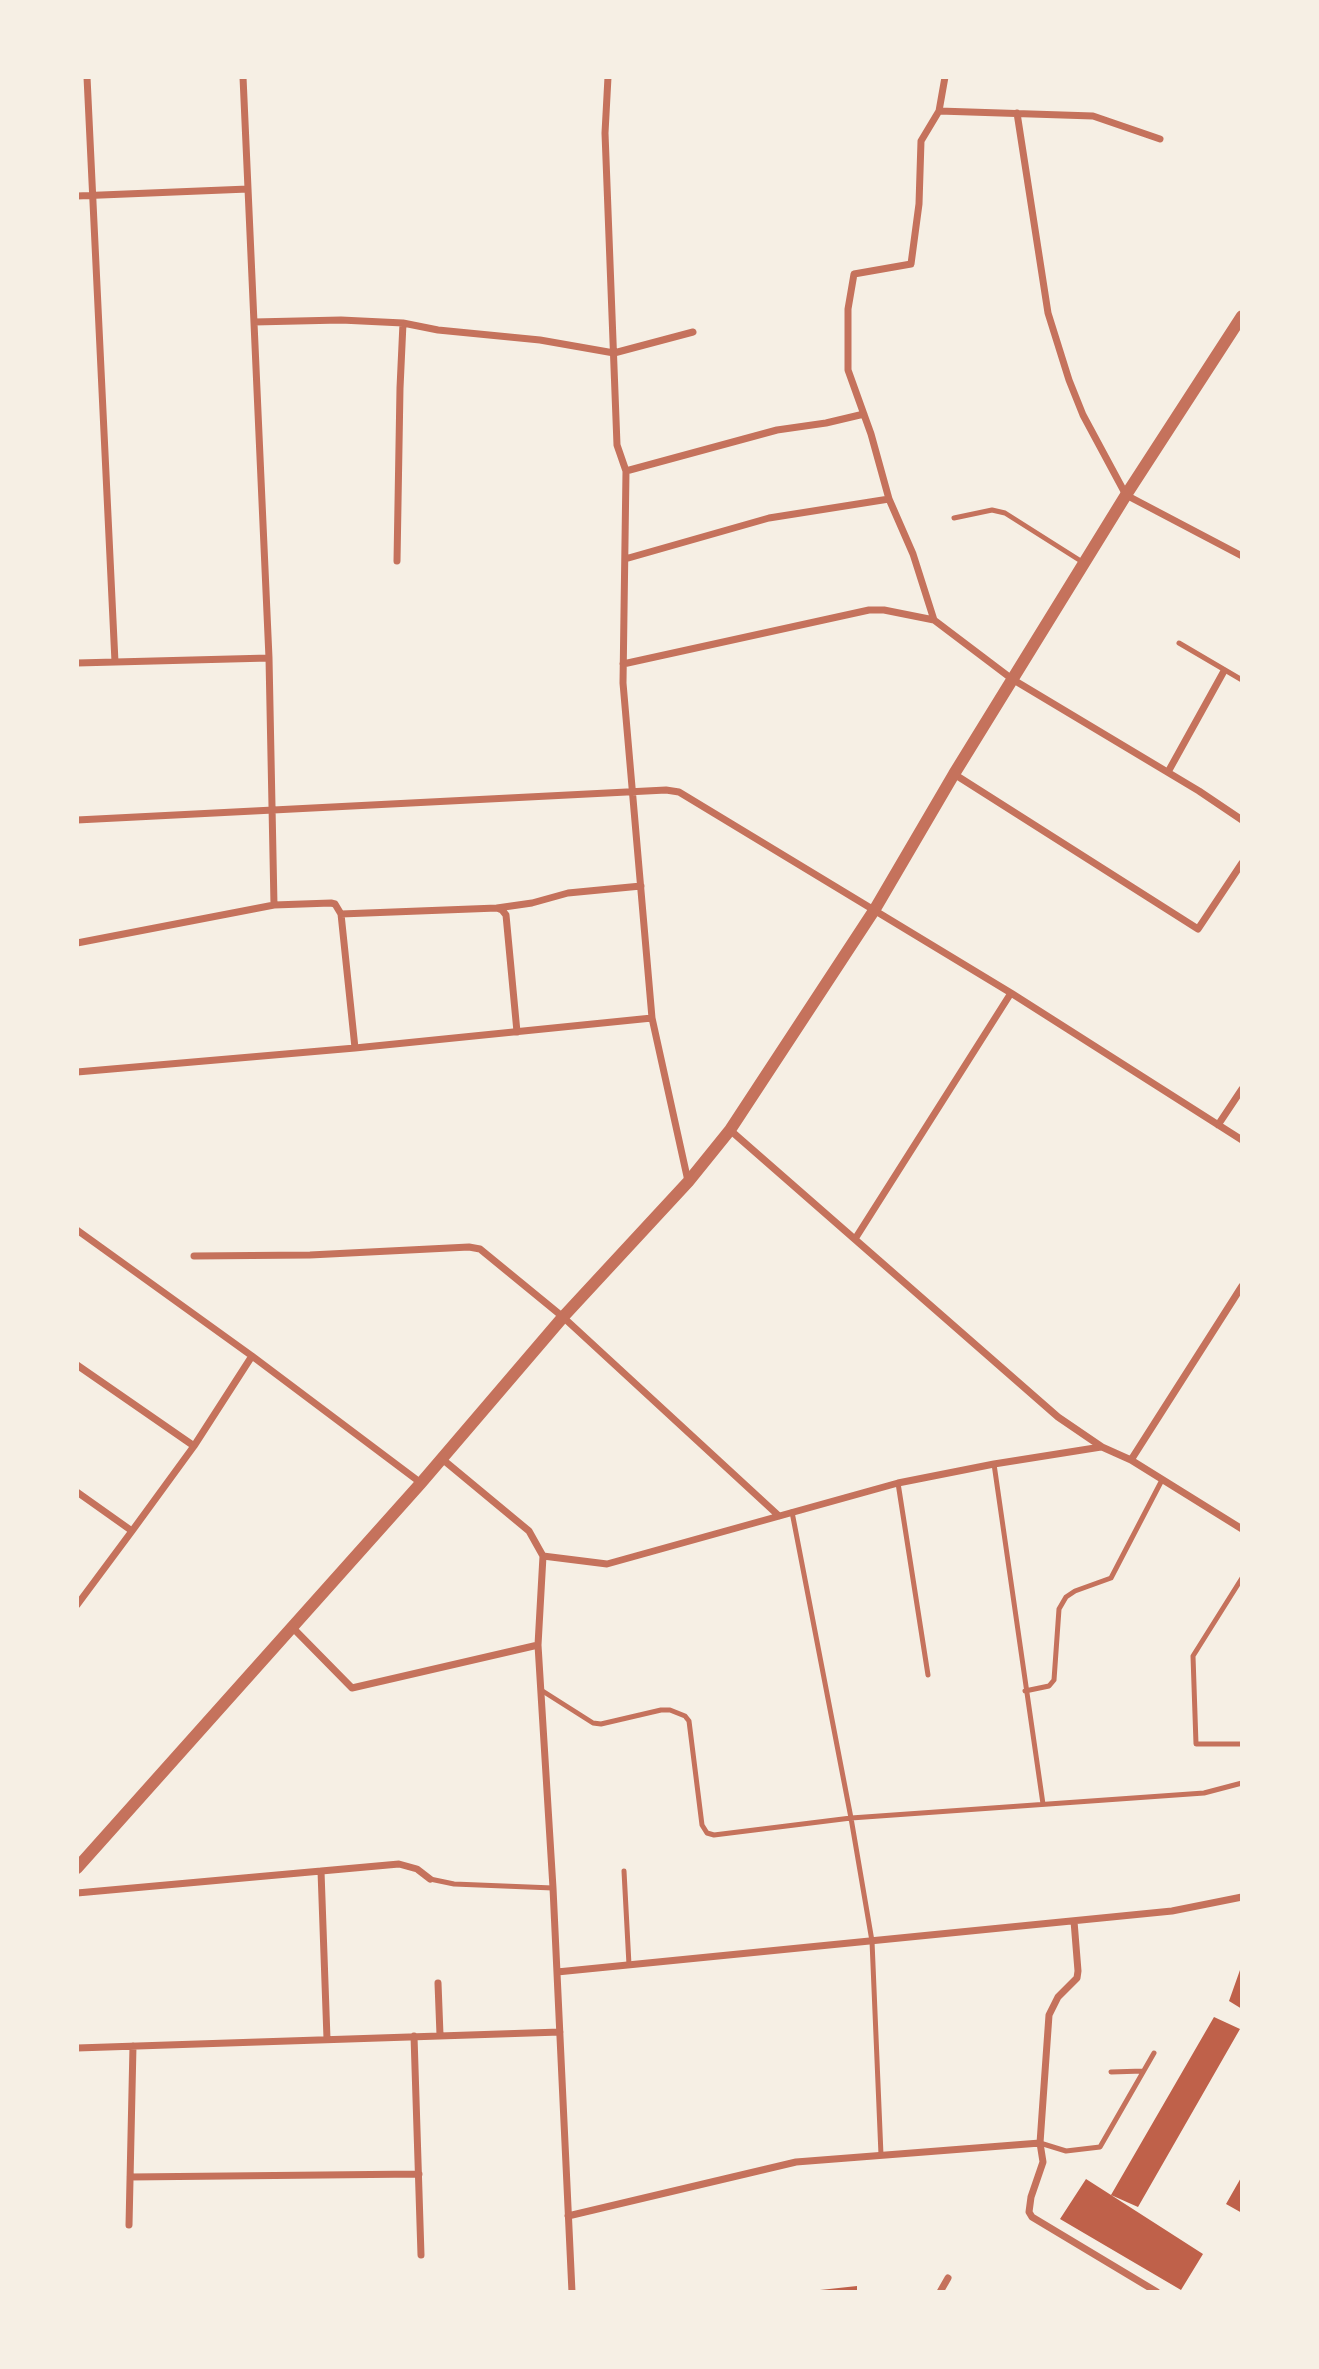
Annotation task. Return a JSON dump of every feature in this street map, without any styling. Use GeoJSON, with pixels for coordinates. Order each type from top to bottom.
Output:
{"type":"FeatureCollection","features":[{"type":"Feature","properties":{"kind":"street"},"geometry":{"type":"LineString","coordinates":[[87,77],[115,662]]}},
{"type":"Feature","properties":{"kind":"street"},"geometry":{"type":"LineString","coordinates":[[243,77],[269,658],[274,905]]}},
{"type":"Feature","properties":{"kind":"street"},"geometry":{"type":"LineString","coordinates":[[608,77],[605,133],[617,445],[626,471],[623,683],[652,1018],[688,1182]]}},
{"type":"Feature","properties":{"kind":"street"},"geometry":{"type":"LineString","coordinates":[[934,620],[913,554],[889,499],[848,370],[848,309],[854,274],[911,264],[919,204],[922,141],[939,111],[945,77]]}},
{"type":"Feature","properties":{"kind":"street"},"geometry":{"type":"LineString","coordinates":[[939,111],[1093,116],[1160,139]]}},
{"type":"Feature","properties":{"kind":"street"},"geometry":{"type":"LineString","coordinates":[[1017,113],[1042,282],[1056,345],[1083,415],[1126,495],[1242,556]]}},
{"type":"Feature","properties":{"kind":"street"},"geometry":{"type":"LineString","coordinates":[[77,195],[248,189]]}},
{"type":"Feature","properties":{"kind":"street"},"geometry":{"type":"LineString","coordinates":[[77,1868],[421,1483],[564,1317],[688,1182],[730,1130],[875,909],[1012,679],[1126,495],[1238,331],[1242,316]]}},
{"type":"Feature","properties":{"kind":"street"},"geometry":{"type":"LineString","coordinates":[[254,322],[341,320],[403,323],[439,330],[540,341],[614,354],[693,332]]}},
{"type":"Feature","properties":{"kind":"street"},"geometry":{"type":"LineString","coordinates":[[397,561],[403,323]]}},
{"type":"Feature","properties":{"kind":"street"},"geometry":{"type":"LineString","coordinates":[[626,471],[777,430],[864,414]]}},
{"type":"Feature","properties":{"kind":"street"},"geometry":{"type":"LineString","coordinates":[[625,559],[769,518],[889,499]]}},
{"type":"Feature","properties":{"kind":"street"},"geometry":{"type":"LineString","coordinates":[[623,664],[869,610],[884,610],[934,620],[1012,679],[1168,772],[1242,820]]}},
{"type":"Feature","properties":{"kind":"street"},"geometry":{"type":"LineString","coordinates":[[77,663],[269,658]]}},
{"type":"Feature","properties":{"kind":"street"},"geometry":{"type":"LineString","coordinates":[[1168,772],[1223,670]]}},
{"type":"Feature","properties":{"kind":"street"},"geometry":{"type":"LineString","coordinates":[[954,774],[1198,929],[1242,863]]}},
{"type":"Feature","properties":{"kind":"street"},"geometry":{"type":"LineString","coordinates":[[77,820],[666,790],[678,792],[690,796],[875,909],[1242,1140]]}},
{"type":"Feature","properties":{"kind":"street"},"geometry":{"type":"LineString","coordinates":[[341,914],[497,908],[532,903],[568,893],[640,886]]}},
{"type":"Feature","properties":{"kind":"street"},"geometry":{"type":"LineString","coordinates":[[77,943],[274,905],[335,904],[341,914],[355,1048]]}},
{"type":"Feature","properties":{"kind":"street"},"geometry":{"type":"LineString","coordinates":[[497,908],[506,915],[517,1032]]}},
{"type":"Feature","properties":{"kind":"street"},"geometry":{"type":"LineString","coordinates":[[855,1239],[1011,993]]}},
{"type":"Feature","properties":{"kind":"street"},"geometry":{"type":"LineString","coordinates":[[77,1072],[652,1018]]}},
{"type":"Feature","properties":{"kind":"street"},"geometry":{"type":"LineString","coordinates":[[1218,1125],[1242,1089]]}},
{"type":"Feature","properties":{"kind":"street"},"geometry":{"type":"LineString","coordinates":[[730,1130],[1058,1417],[1102,1447],[1131,1460],[1242,1529]]}},
{"type":"Feature","properties":{"kind":"street"},"geometry":{"type":"LineString","coordinates":[[77,1230],[252,1356],[421,1483]]}},
{"type":"Feature","properties":{"kind":"street"},"geometry":{"type":"LineString","coordinates":[[194,1256],[310,1255],[469,1247],[488,1253],[564,1317],[779,1516]]}},
{"type":"Feature","properties":{"kind":"street"},"geometry":{"type":"LineString","coordinates":[[1131,1460],[1242,1286]]}},
{"type":"Feature","properties":{"kind":"street"},"geometry":{"type":"LineString","coordinates":[[77,1605],[194,1446],[252,1356]]}},
{"type":"Feature","properties":{"kind":"street"},"geometry":{"type":"LineString","coordinates":[[77,1365],[194,1446]]}},
{"type":"Feature","properties":{"kind":"street"},"geometry":{"type":"LineString","coordinates":[[543,1556],[607,1564],[898,1483],[1102,1447]]}},
{"type":"Feature","properties":{"kind":"street"},"geometry":{"type":"LineString","coordinates":[[442,1458],[529,1531],[543,1556],[538,1645],[553,1888],[572,2292]]}},
{"type":"Feature","properties":{"kind":"street"},"geometry":{"type":"LineString","coordinates":[[77,1492],[132,1531]]}},
{"type":"Feature","properties":{"kind":"street"},"geometry":{"type":"LineString","coordinates":[[292,1627],[352,1689],[538,1645]]}},
{"type":"Feature","properties":{"kind":"street"},"geometry":{"type":"LineString","coordinates":[[77,1893],[399,1864],[417,1869],[430,1879]]}},
{"type":"Feature","properties":{"kind":"street"},"geometry":{"type":"LineString","coordinates":[[321,1871],[327,2039]]}},
{"type":"Feature","properties":{"kind":"street"},"geometry":{"type":"LineString","coordinates":[[557,1972],[1172,1911],[1242,1897]]}},
{"type":"Feature","properties":{"kind":"street"},"geometry":{"type":"LineString","coordinates":[[1074,1921],[1079,1971],[1077,1979],[1064,1989],[1052,2005],[1049,2015],[1040,2143],[1043,2162],[1031,2197],[1029,2212],[1032,2217],[1157,2292]]}},
{"type":"Feature","properties":{"kind":"street"},"geometry":{"type":"LineString","coordinates":[[438,1983],[440,2035]]}},
{"type":"Feature","properties":{"kind":"street"},"geometry":{"type":"LineString","coordinates":[[77,2048],[560,2032]]}},
{"type":"Feature","properties":{"kind":"street"},"geometry":{"type":"LineString","coordinates":[[415,2036],[421,2255]]}},
{"type":"Feature","properties":{"kind":"street"},"geometry":{"type":"LineString","coordinates":[[129,2225],[133,2046]]}},
{"type":"Feature","properties":{"kind":"street"},"geometry":{"type":"LineString","coordinates":[[568,2216],[796,2162],[1040,2143]]}},
{"type":"Feature","properties":{"kind":"street"},"geometry":{"type":"LineString","coordinates":[[130,2178],[419,2174]]}},
{"type":"Feature","properties":{"kind":"street"},"geometry":{"type":"LineString","coordinates":[[940,2292],[948,2278]]}},
{"type":"Feature","properties":{"kind":"lane"},"geometry":{"type":"LineString","coordinates":[[954,518],[992,510],[1005,513],[1084,563]]}},
{"type":"Feature","properties":{"kind":"lane"},"geometry":{"type":"LineString","coordinates":[[1180,643],[1242,681]]}},
{"type":"Feature","properties":{"kind":"lane"},"geometry":{"type":"LineString","coordinates":[[994,1464],[1043,1804]]}},
{"type":"Feature","properties":{"kind":"lane"},"geometry":{"type":"LineString","coordinates":[[1025,1691],[1049,1686],[1054,1679],[1059,1609],[1066,1597],[1075,1591],[1111,1578],[1162,1480]]}},
{"type":"Feature","properties":{"kind":"lane"},"geometry":{"type":"LineString","coordinates":[[898,1483],[928,1675]]}},
{"type":"Feature","properties":{"kind":"lane"},"geometry":{"type":"LineString","coordinates":[[792,1512],[872,1941],[881,2155]]}},
{"type":"Feature","properties":{"kind":"lane"},"geometry":{"type":"LineString","coordinates":[[1242,1578],[1193,1656],[1196,1744],[1242,1744]]}},
{"type":"Feature","properties":{"kind":"lane"},"geometry":{"type":"LineString","coordinates":[[540,1689],[593,1723],[601,1724],[661,1710],[670,1710],[685,1716],[690,1721],[702,1825],[711,1834],[851,1818],[1204,1793],[1242,1783]]}},
{"type":"Feature","properties":{"kind":"lane"},"geometry":{"type":"LineString","coordinates":[[624,1871],[629,1965]]}},
{"type":"Feature","properties":{"kind":"lane"},"geometry":{"type":"LineString","coordinates":[[430,1879],[454,1884],[553,1888]]}},
{"type":"Feature","properties":{"kind":"lane"},"geometry":{"type":"LineString","coordinates":[[1040,2143],[1066,2151],[1100,2147],[1154,2053]]}},
{"type":"Feature","properties":{"kind":"lane"},"geometry":{"type":"LineString","coordinates":[[1111,2072],[1143,2071]]}},
{"type":"Feature","properties":{"kind":"building"},"geometry":{"type":"Polygon","coordinates":[[[1240,1970],[1242,1971],[1242,2009],[1229,2001],[1240,1970]]]}},
{"type":"Feature","properties":{"kind":"building"},"geometry":{"type":"Polygon","coordinates":[[[1214,2017],[1240,2029],[1138,2207],[1111,2195],[1214,2017]]]}},
{"type":"Feature","properties":{"kind":"building"},"geometry":{"type":"Polygon","coordinates":[[[1242,2176],[1242,2213],[1226,2204],[1242,2176]]]}},
{"type":"Feature","properties":{"kind":"building"},"geometry":{"type":"Polygon","coordinates":[[[1086,2179],[1203,2254],[1181,2290],[1060,2219],[1086,2179]]]}},
{"type":"Feature","properties":{"kind":"building"},"geometry":{"type":"Polygon","coordinates":[[[857,2286],[857,2292],[820,2292],[820,2290],[857,2286]]]}}]}
